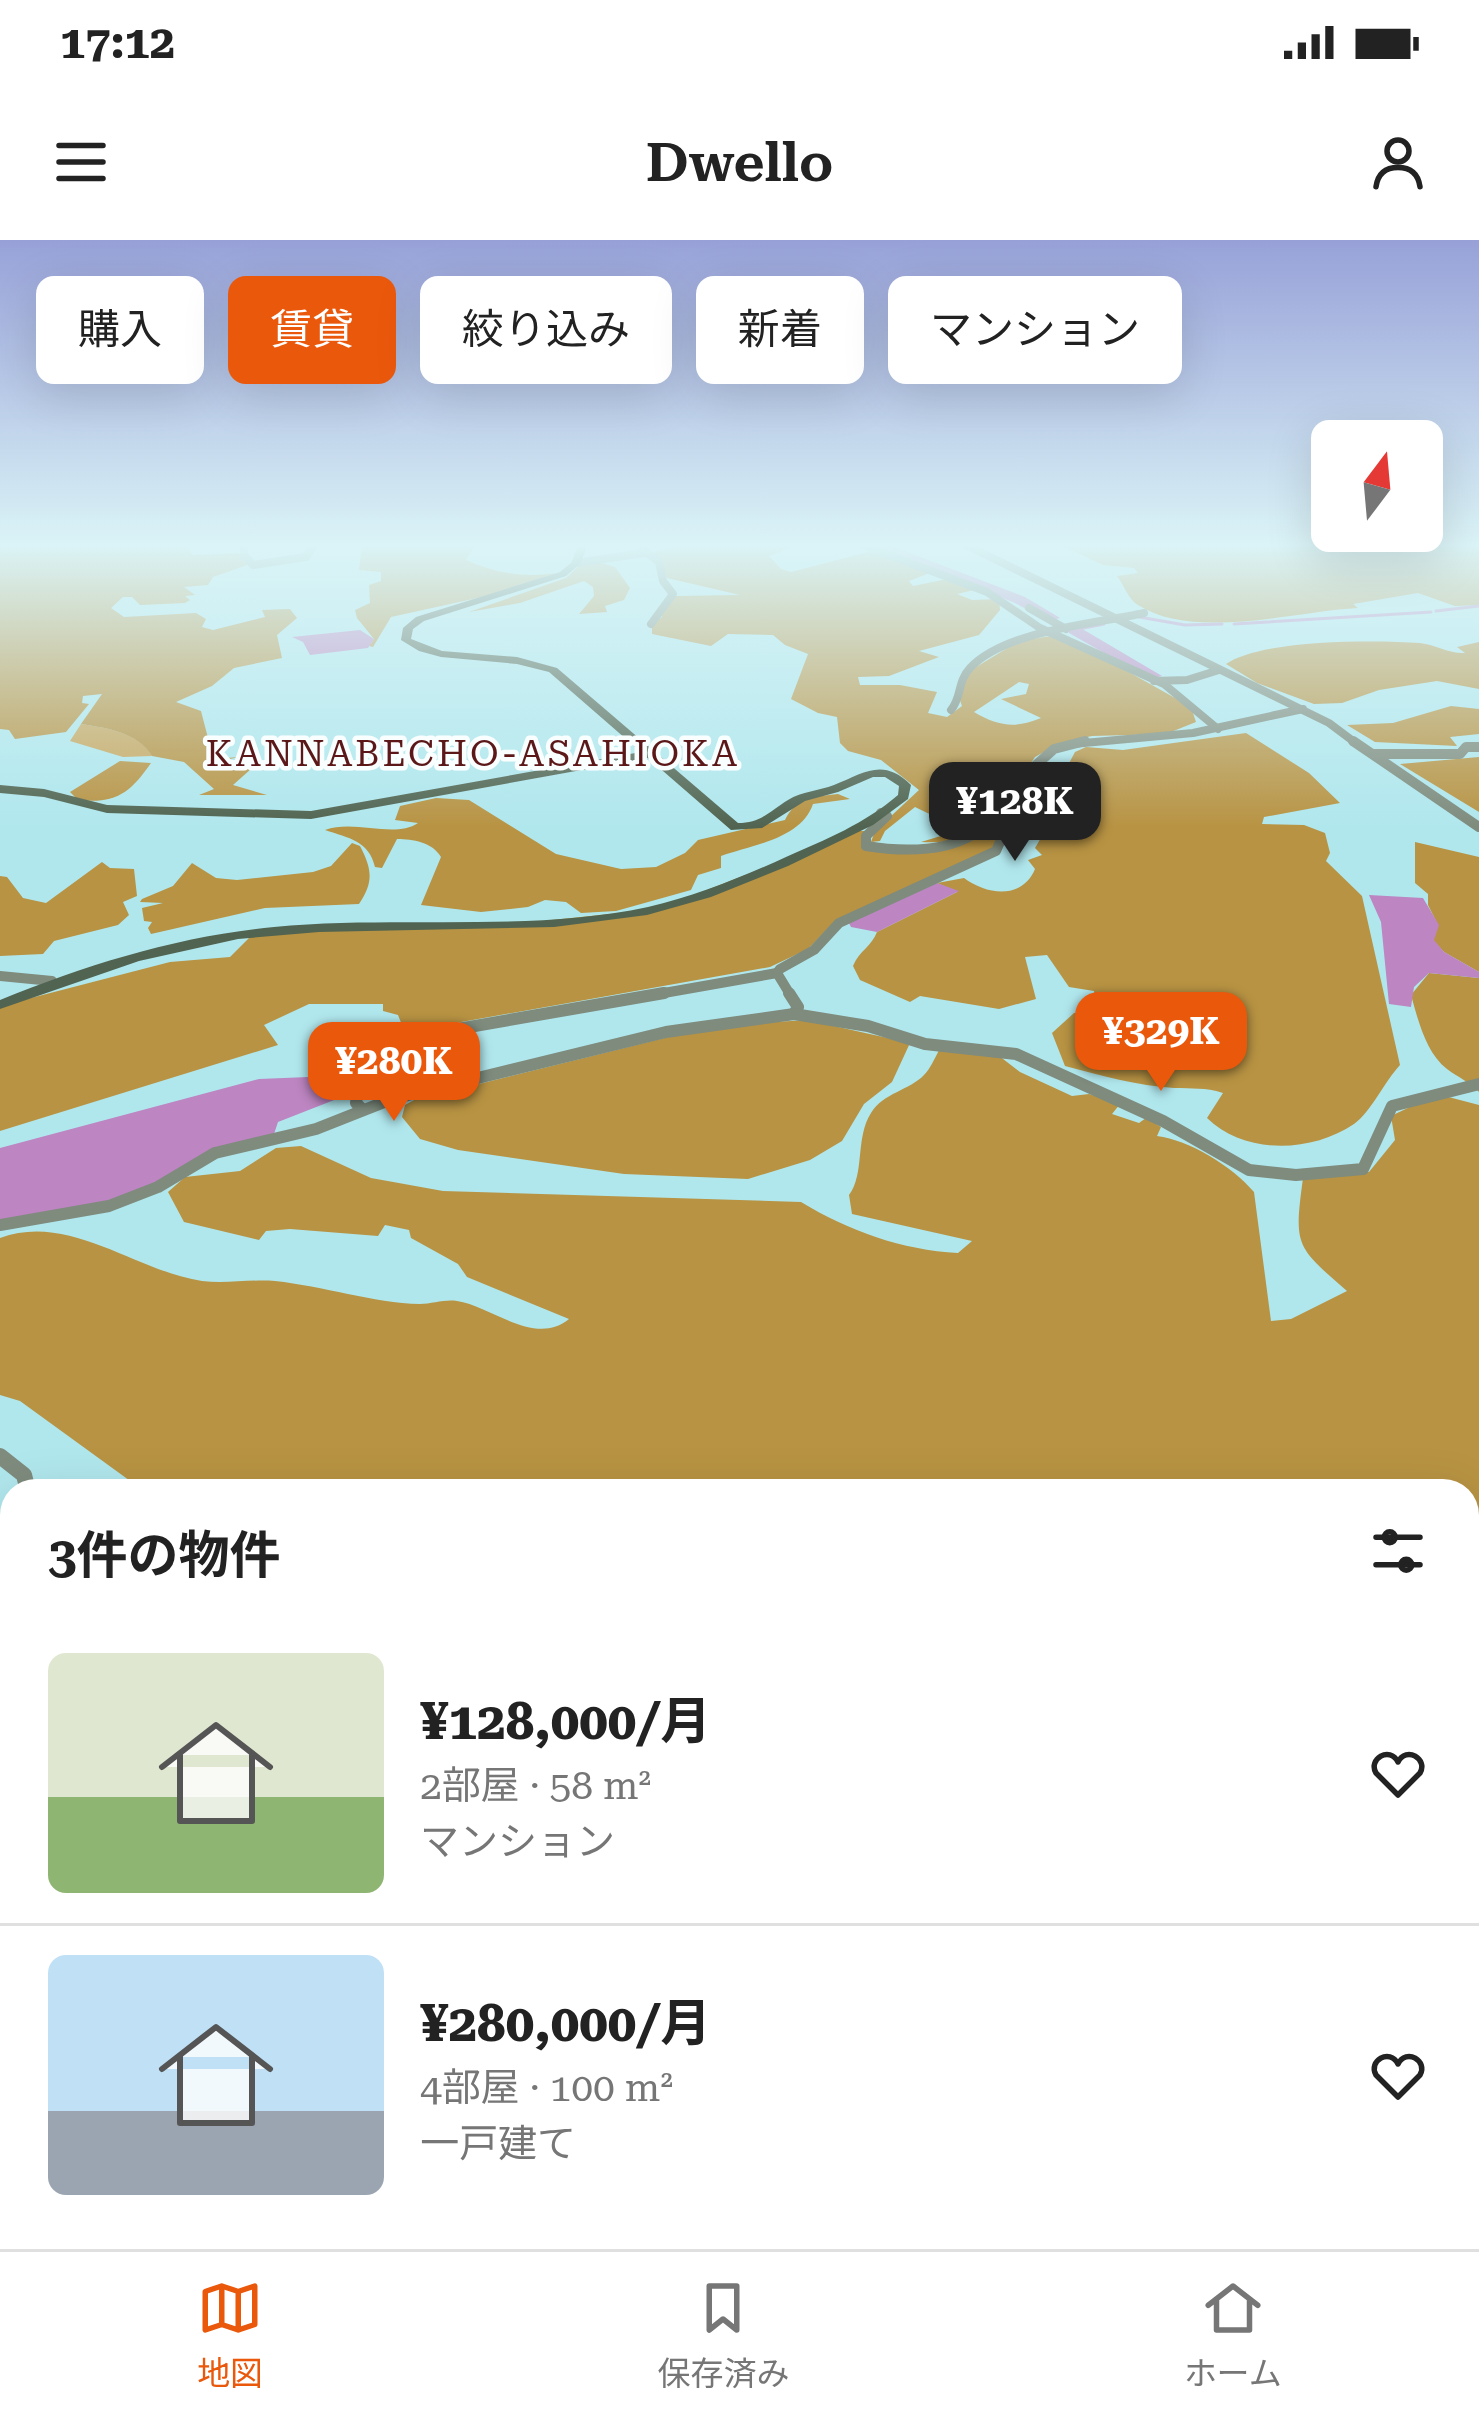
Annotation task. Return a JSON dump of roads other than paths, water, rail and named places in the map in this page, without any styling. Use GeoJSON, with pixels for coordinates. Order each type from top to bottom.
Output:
{"type":"FeatureCollection","features":[{"type":"Feature","properties":{"kind":"street"},"geometry":{"type":"LineString","coordinates":[[0,1005],[52,981],[199,943],[275,930],[385,922],[484,926],[646,911],[740,883],[881,813],[904,796],[905,785],[887,773],[868,772],[831,791],[800,798],[777,818],[735,827],[553,670],[517,659],[436,653],[406,639]]}},
{"type":"Feature","properties":{"kind":"street"},"geometry":{"type":"LineString","coordinates":[[950,710],[957,704],[959,682],[968,671],[1022,639]]}},
{"type":"Feature","properties":{"kind":"street"},"geometry":{"type":"LineString","coordinates":[[1066,639],[1154,681],[1205,713],[1217,729]]}},
{"type":"Feature","properties":{"kind":"street"},"geometry":{"type":"LineString","coordinates":[[1154,639],[1301,710],[1479,827]]}},
{"type":"Feature","properties":{"kind":"street"},"geometry":{"type":"LineString","coordinates":[[1154,681],[1186,680],[1219,670]]}},
{"type":"Feature","properties":{"kind":"street"},"geometry":{"type":"LineString","coordinates":[[362,1109],[356,1103],[359,1081],[346,1071],[336,1053],[343,1049],[777,973],[814,950],[839,923],[996,851],[1003,835],[1002,812],[1044,755],[1066,745],[1217,729],[1301,710]]}},
{"type":"Feature","properties":{"kind":"street"},"geometry":{"type":"LineString","coordinates":[[1373,754],[1460,754],[1466,747],[1479,748]]}},
{"type":"Feature","properties":{"kind":"street"},"geometry":{"type":"LineString","coordinates":[[0,789],[44,793],[107,809],[311,815],[650,754]]}},
{"type":"Feature","properties":{"kind":"street"},"geometry":{"type":"LineString","coordinates":[[881,813],[886,816],[866,836],[866,846],[882,850],[945,845],[967,841],[982,828],[983,806],[1012,799]]}},
{"type":"Feature","properties":{"kind":"street"},"geometry":{"type":"LineString","coordinates":[[777,973],[798,1007],[794,1014]]}},
{"type":"Feature","properties":{"kind":"street"},"geometry":{"type":"LineString","coordinates":[[0,976],[52,981]]}},
{"type":"Feature","properties":{"kind":"street"},"geometry":{"type":"LineString","coordinates":[[0,1225],[109,1206],[142,1194],[215,1153],[295,1136],[362,1109],[666,1032],[794,1014],[868,1026],[926,1044],[1016,1054],[1163,1121],[1233,1165],[1295,1175],[1363,1169],[1383,1128],[1385,1112],[1392,1106],[1479,1084]]}},
{"type":"Feature","properties":{"kind":"street"},"geometry":{"type":"LineString","coordinates":[[0,1456],[25,1479]]}},
{"type":"Feature","properties":{"kind":"waterway"},"geometry":{"type":"LineString","coordinates":[[1089,639],[1155,676]]}},
{"type":"Feature","properties":{"kind":"district","name":"KANNABECHO-ASAHIOKA"},"geometry":{"type":"Point","coordinates":[473,754]}}]}
